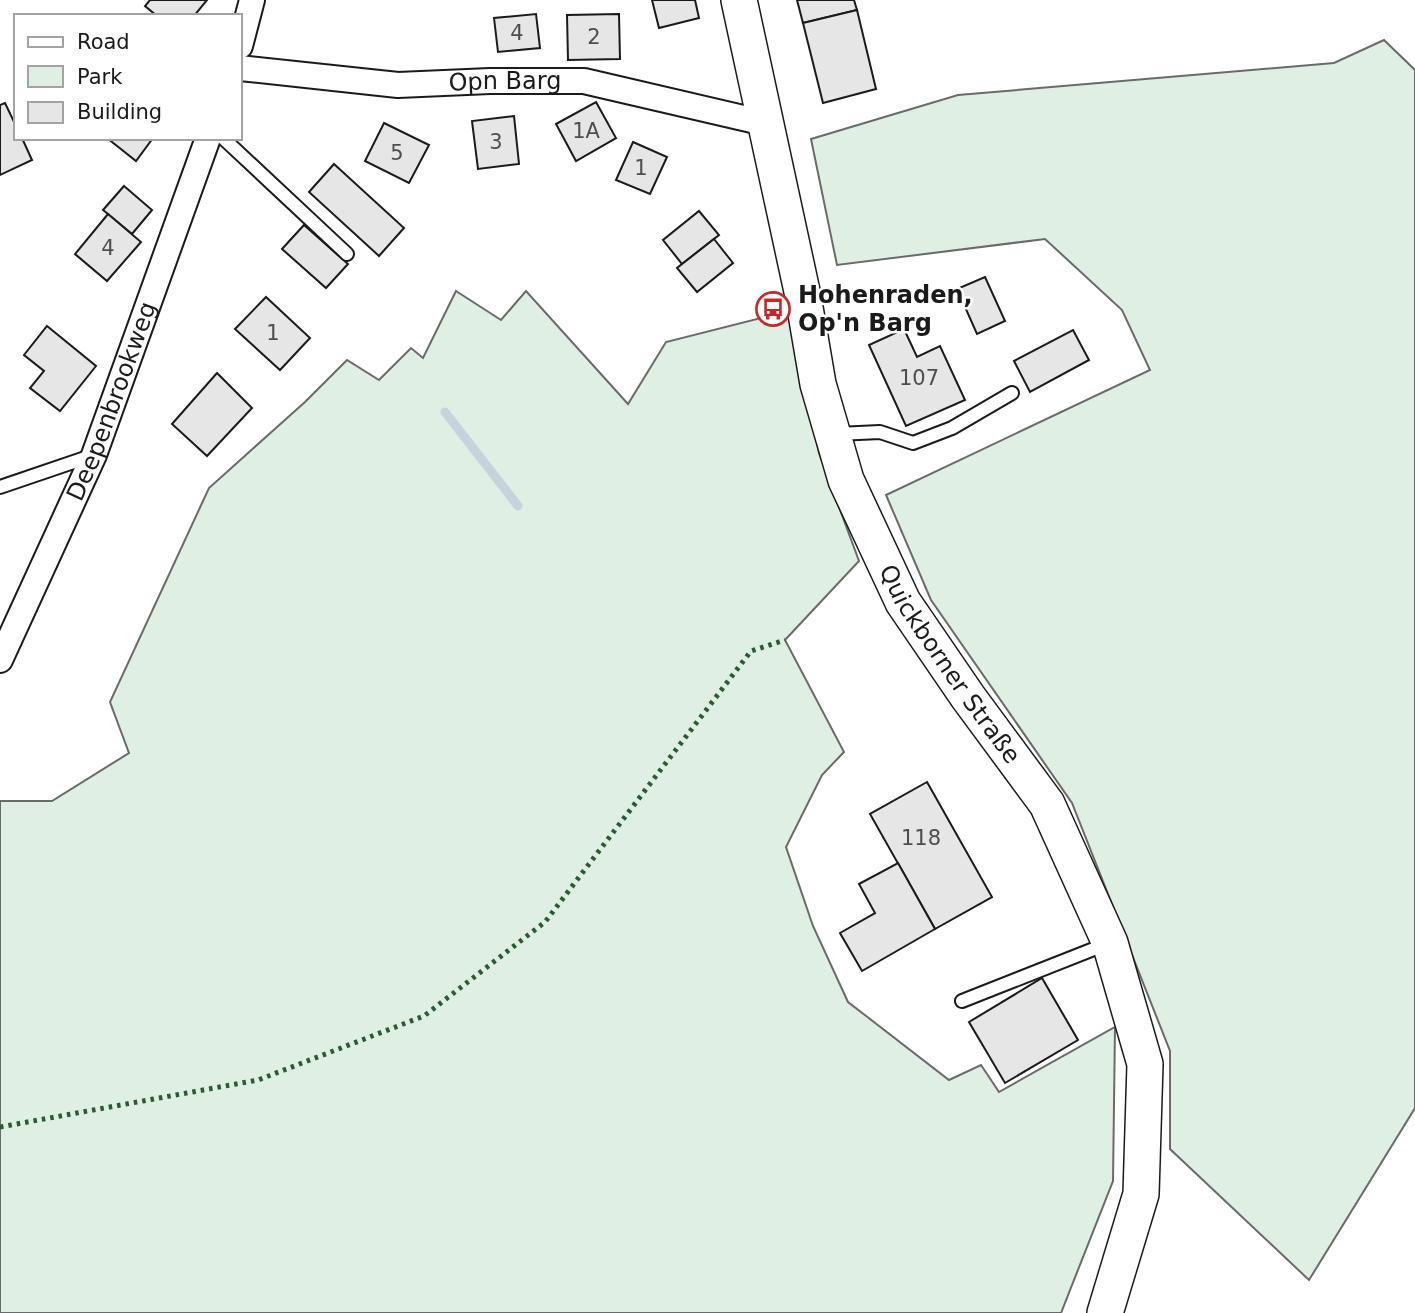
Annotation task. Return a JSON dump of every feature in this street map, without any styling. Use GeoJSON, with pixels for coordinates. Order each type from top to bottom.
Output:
{"type":"FeatureCollection","features":[{"type":"Feature","properties":{"kind":"main road","name":"Quickborner Straße"},"geometry":{"type":"LineString","coordinates":[[739,0],[803,296],[818,384],[846,480],[904,602],[968,697],[1047,804],[1110,943],[1144,1064],[1141,1194],[1105,1313]]}},
{"type":"Feature","properties":{"kind":"street"},"geometry":{"type":"LineString","coordinates":[[242,38],[252,0]]}},
{"type":"Feature","properties":{"kind":"street","name":"Opn Barg"},"geometry":{"type":"LineString","coordinates":[[242,68],[398,86],[490,81],[584,81],[765,123]]}},
{"type":"Feature","properties":{"kind":"street","name":"Deepenbrookweg"},"geometry":{"type":"LineString","coordinates":[[0,660],[94,455],[207,140]]}},
{"type":"Feature","properties":{"kind":"lane"},"geometry":{"type":"LineString","coordinates":[[225,140],[348,254]]}},
{"type":"Feature","properties":{"kind":"lane"},"geometry":{"type":"LineString","coordinates":[[833,434],[880,432],[913,443],[952,428],[1012,393]]}},
{"type":"Feature","properties":{"kind":"lane"},"geometry":{"type":"LineString","coordinates":[[0,486],[94,455]]}},
{"type":"Feature","properties":{"kind":"lane"},"geometry":{"type":"LineString","coordinates":[[962,1001],[1110,943]]}},
{"type":"Feature","properties":{"kind":"green space"},"geometry":{"type":"Polygon","coordinates":[[[1384,40],[1415,70],[1415,1108],[1309,1280],[1170,1149],[1170,1051],[1072,803],[931,600],[886,495],[1150,370],[1122,310],[1045,239],[837,265],[811,139],[958,95],[1334,63],[1384,40]]]}},
{"type":"Feature","properties":{"kind":"green space"},"geometry":{"type":"Polygon","coordinates":[[[456,291],[501,320],[526,291],[628,404],[666,342],[789,311],[819,453],[859,561],[785,640],[844,752],[822,775],[786,847],[813,926],[848,1002],[949,1080],[981,1065],[999,1092],[1115,1027],[1113,1181],[1061,1313],[0,1313],[0,801],[52,801],[129,753],[110,702],[209,488],[305,402],[347,360],[379,380],[411,348],[423,358],[456,291]]]}},
{"type":"Feature","properties":{"kind":"building"},"geometry":{"type":"Polygon","coordinates":[[[150,0],[207,0],[196,14],[155,14],[145,6],[150,0]]]}},
{"type":"Feature","properties":{"kind":"building"},"geometry":{"type":"Polygon","coordinates":[[[652,0],[695,0],[699,18],[659,28],[652,0]]]}},
{"type":"Feature","properties":{"kind":"building"},"geometry":{"type":"Polygon","coordinates":[[[797,0],[854,0],[857,10],[803,23],[797,0]]]}},
{"type":"Feature","properties":{"kind":"building"},"geometry":{"type":"Polygon","coordinates":[[[857,10],[876,89],[823,103],[803,23],[857,10]]]}},
{"type":"Feature","properties":{"kind":"building"},"geometry":{"type":"Polygon","coordinates":[[[536,14],[540,48],[498,52],[494,18],[536,14]]]}},
{"type":"Feature","properties":{"kind":"building"},"geometry":{"type":"Polygon","coordinates":[[[619,14],[620,59],[568,60],[567,15],[619,14]]]}},
{"type":"Feature","properties":{"kind":"building"},"geometry":{"type":"Polygon","coordinates":[[[596,102],[616,138],[576,161],[556,124],[596,102]]]}},
{"type":"Feature","properties":{"kind":"building"},"geometry":{"type":"Polygon","coordinates":[[[5,103],[14,122],[14,140],[23,140],[32,160],[0,175],[0,105],[5,103]]]}},
{"type":"Feature","properties":{"kind":"building"},"geometry":{"type":"Polygon","coordinates":[[[514,116],[519,164],[478,169],[472,121],[514,116]]]}},
{"type":"Feature","properties":{"kind":"building"},"geometry":{"type":"Polygon","coordinates":[[[384,123],[429,145],[409,183],[365,161],[384,123]]]}},
{"type":"Feature","properties":{"kind":"building"},"geometry":{"type":"Polygon","coordinates":[[[110,140],[152,140],[136,161],[110,140]]]}},
{"type":"Feature","properties":{"kind":"building"},"geometry":{"type":"Polygon","coordinates":[[[633,142],[667,157],[650,194],[616,180],[633,142]]]}},
{"type":"Feature","properties":{"kind":"building"},"geometry":{"type":"Polygon","coordinates":[[[334,164],[404,228],[379,256],[309,192],[334,164]]]}},
{"type":"Feature","properties":{"kind":"building"},"geometry":{"type":"Polygon","coordinates":[[[124,186],[152,210],[132,234],[103,210],[124,186]]]}},
{"type":"Feature","properties":{"kind":"building"},"geometry":{"type":"Polygon","coordinates":[[[699,211],[719,235],[682,264],[663,240],[699,211]]]}},
{"type":"Feature","properties":{"kind":"building"},"geometry":{"type":"Polygon","coordinates":[[[108,214],[141,242],[107,281],[75,254],[108,214]]]}},
{"type":"Feature","properties":{"kind":"building"},"geometry":{"type":"Polygon","coordinates":[[[304,225],[348,264],[326,288],[282,249],[304,225]]]}},
{"type":"Feature","properties":{"kind":"building"},"geometry":{"type":"Polygon","coordinates":[[[714,239],[733,263],[697,292],[677,268],[714,239]]]}},
{"type":"Feature","properties":{"kind":"building"},"geometry":{"type":"Polygon","coordinates":[[[985,277],[1005,321],[977,334],[957,289],[985,277]]]}},
{"type":"Feature","properties":{"kind":"building"},"geometry":{"type":"Polygon","coordinates":[[[266,297],[310,338],[280,370],[235,329],[266,297]]]}},
{"type":"Feature","properties":{"kind":"building"},"geometry":{"type":"Polygon","coordinates":[[[47,326],[96,366],[60,411],[30,388],[44,371],[24,355],[47,326]]]}},
{"type":"Feature","properties":{"kind":"building"},"geometry":{"type":"Polygon","coordinates":[[[904,329],[917,357],[940,346],[965,400],[906,426],[869,345],[904,329]]]}},
{"type":"Feature","properties":{"kind":"building"},"geometry":{"type":"Polygon","coordinates":[[[1073,330],[1089,360],[1030,392],[1014,361],[1073,330]]]}},
{"type":"Feature","properties":{"kind":"building"},"geometry":{"type":"Polygon","coordinates":[[[217,373],[252,408],[207,456],[172,424],[217,373]]]}},
{"type":"Feature","properties":{"kind":"building"},"geometry":{"type":"Polygon","coordinates":[[[927,782],[992,897],[935,929],[870,814],[927,782]]]}},
{"type":"Feature","properties":{"kind":"building"},"geometry":{"type":"Polygon","coordinates":[[[898,863],[935,929],[862,971],[840,933],[875,913],[859,884],[898,863]]]}},
{"type":"Feature","properties":{"kind":"building"},"geometry":{"type":"Polygon","coordinates":[[[1042,978],[1078,1040],[1005,1083],[969,1022],[1042,978]]]}},
{"type":"Feature","properties":{"kind":"waterway"},"geometry":{"type":"LineString","coordinates":[[445,412],[518,506]]}},
{"type":"Feature","properties":{"kind":"hedge"},"geometry":{"type":"LineString","coordinates":[[0,1127],[258,1080],[424,1016],[545,922],[751,651],[785,640]]}},
{"type":"Feature","properties":{"kind":"place","name":"Hohenraden, Op'n Barg"},"geometry":{"type":"Point","coordinates":[773,309]}}]}
